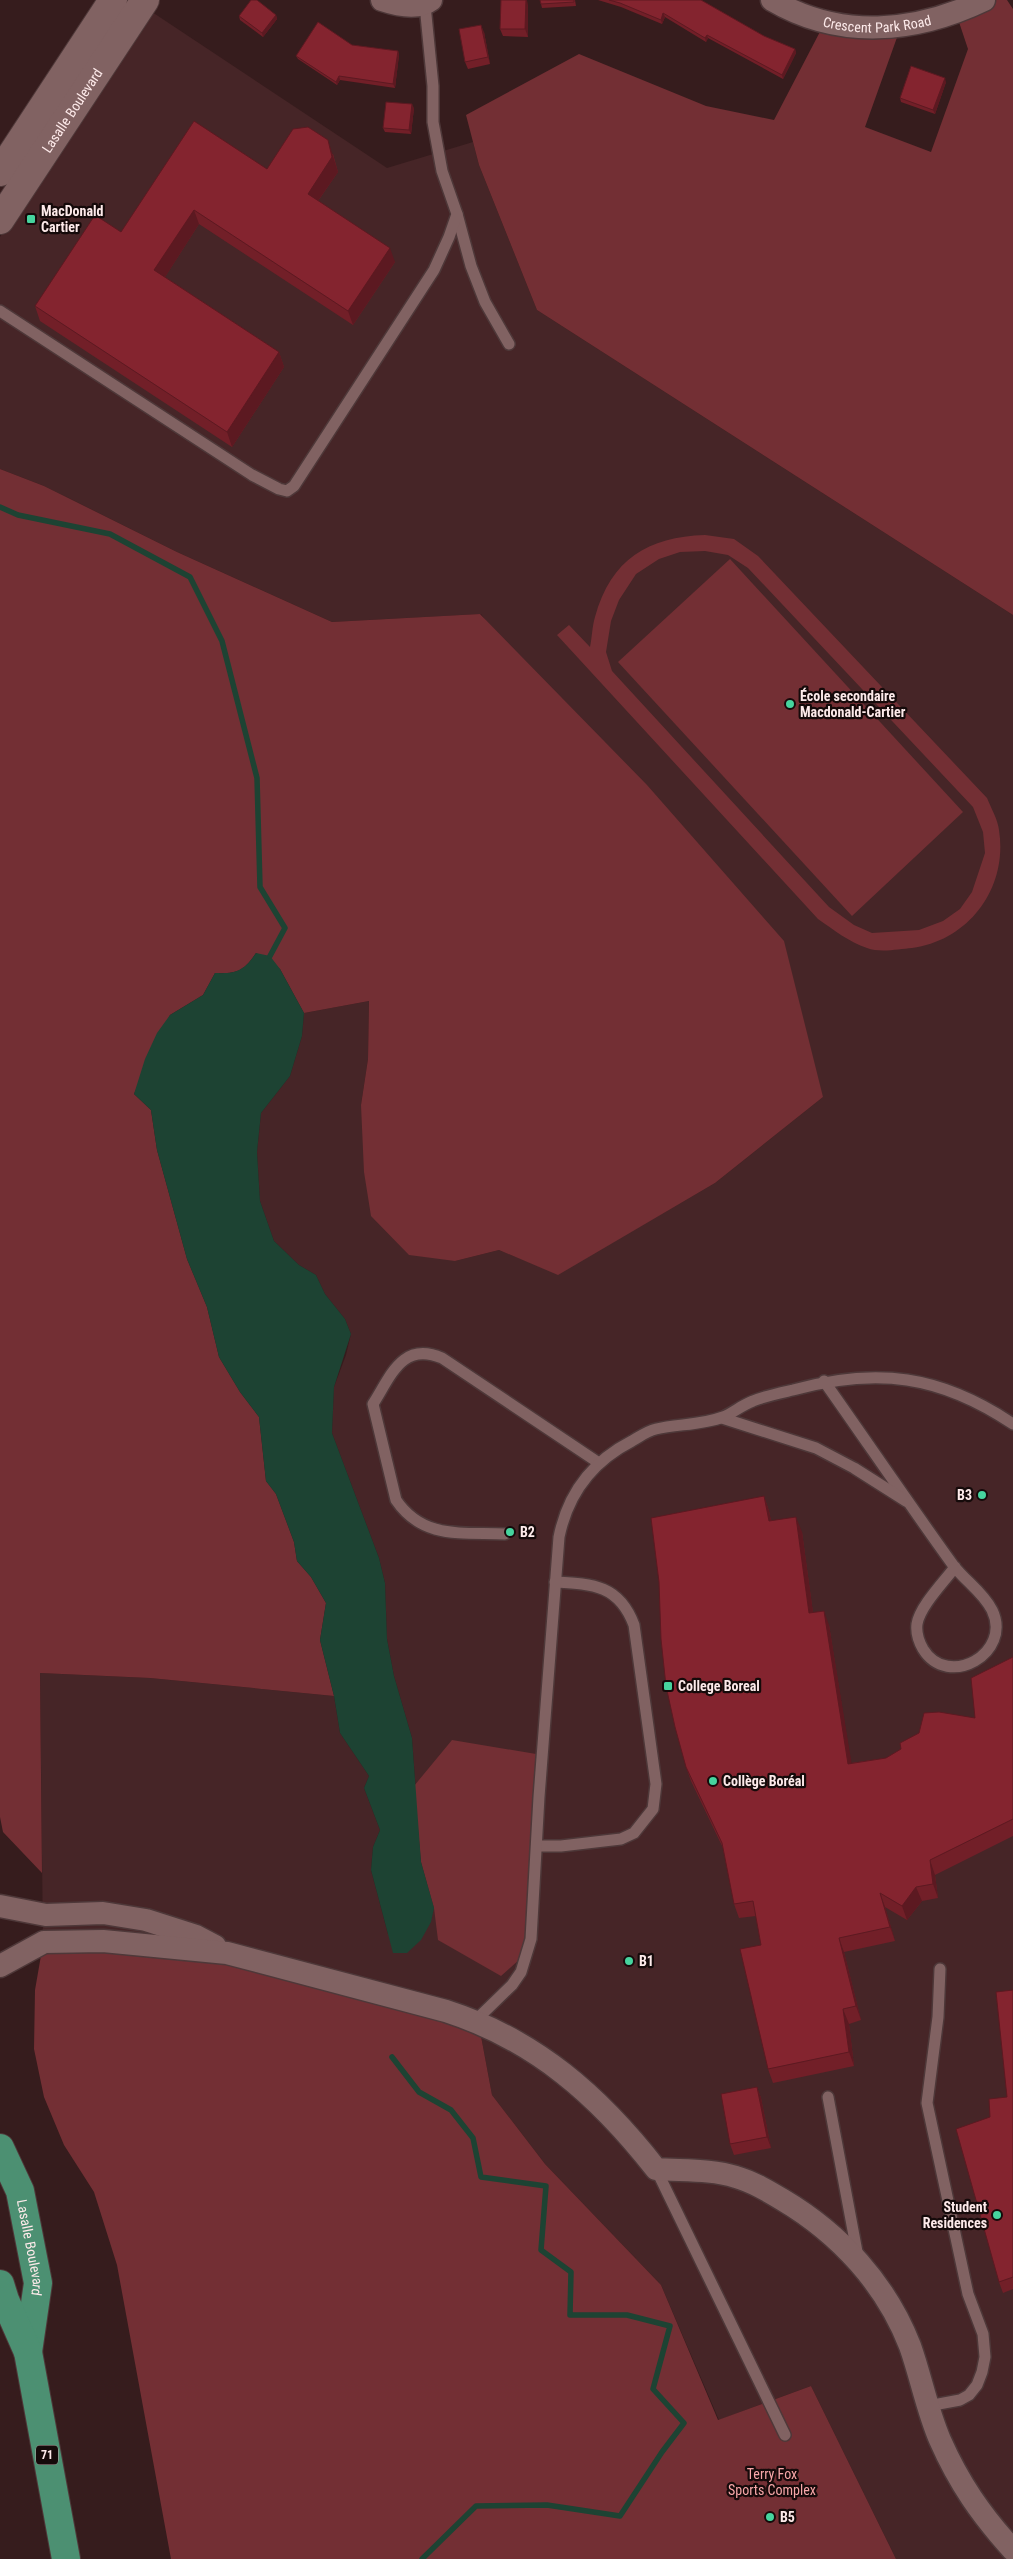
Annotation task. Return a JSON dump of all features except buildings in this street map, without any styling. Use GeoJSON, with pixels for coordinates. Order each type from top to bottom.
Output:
{"type":"FeatureCollection","features":[{"type":"Feature","properties":{"kind":"highway","name":"Lasalle Boulevard"},"geometry":{"type":"LineString","coordinates":[[0,2148],[20,2191],[38,2283],[28,2352]]}},
{"type":"Feature","properties":{"kind":"highway","name":"Lasalle Boulevard"},"geometry":{"type":"LineString","coordinates":[[0,2284],[28,2352],[66,2559]]}},
{"type":"Feature","properties":{"kind":"main road","name":"Lasalle Boulevard"},"geometry":{"type":"LineString","coordinates":[[0,172],[113,0]]}},
{"type":"Feature","properties":{"kind":"main road","name":"Lasalle Boulevard"},"geometry":{"type":"LineString","coordinates":[[0,220],[145,0]]}},
{"type":"Feature","properties":{"kind":"street"},"geometry":{"type":"LineString","coordinates":[[382,0],[397,6],[428,2]]}},
{"type":"Feature","properties":{"kind":"street","name":"Crescent Park Road"},"geometry":{"type":"LineString","coordinates":[[772,0],[829,24],[869,28],[900,27],[925,22],[984,0]]}},
{"type":"Feature","properties":{"kind":"street"},"geometry":{"type":"LineString","coordinates":[[0,1906],[46,1915],[103,1914],[146,1920],[196,1936],[227,1952]]}},
{"type":"Feature","properties":{"kind":"street"},"geometry":{"type":"LineString","coordinates":[[0,1966],[44,1942],[103,1940],[227,1952],[476,2020],[513,2039],[560,2069],[588,2092],[634,2140],[656,2169],[733,2176],[752,2182],[816,2220],[859,2261],[897,2318],[909,2345],[940,2439],[970,2499],[984,2519],[1013,2550]]}},
{"type":"Feature","properties":{"kind":"lane"},"geometry":{"type":"LineString","coordinates":[[428,2],[433,122],[442,170],[457,214],[471,266],[485,302],[508,344]]}},
{"type":"Feature","properties":{"kind":"lane"},"geometry":{"type":"LineString","coordinates":[[0,311],[252,475],[280,490],[287,491],[294,486],[301,476],[434,270],[457,214]]}},
{"type":"Feature","properties":{"kind":"lane"},"geometry":{"type":"LineString","coordinates":[[506,1534],[431,1529],[417,1523],[396,1500],[373,1404],[400,1362],[411,1354],[429,1352],[442,1358],[598,1463]]}},
{"type":"Feature","properties":{"kind":"lane"},"geometry":{"type":"LineString","coordinates":[[476,2020],[512,1985],[528,1956],[532,1939],[556,1582],[563,1520],[578,1486],[598,1463],[614,1450],[652,1430],[722,1418],[752,1401],[824,1381],[858,1376],[886,1376],[946,1389],[974,1401],[1013,1424]]}},
{"type":"Feature","properties":{"kind":"lane"},"geometry":{"type":"LineString","coordinates":[[824,1381],[954,1567],[984,1596],[995,1614],[998,1628],[992,1646],[979,1661],[960,1668],[942,1664],[927,1655],[919,1641],[917,1624],[923,1608],[954,1567]]}},
{"type":"Feature","properties":{"kind":"lane"},"geometry":{"type":"LineString","coordinates":[[722,1418],[816,1448],[854,1468],[910,1503]]}},
{"type":"Feature","properties":{"kind":"lane"},"geometry":{"type":"LineString","coordinates":[[538,1846],[561,1846],[621,1838],[634,1833],[653,1809],[656,1784],[634,1625],[628,1611],[619,1599],[600,1587],[556,1582]]}},
{"type":"Feature","properties":{"kind":"lane"},"geometry":{"type":"LineString","coordinates":[[928,2406],[960,2400],[969,2394],[977,2385],[985,2357],[983,2334],[968,2294],[927,2103],[938,2017],[940,1969]]}},
{"type":"Feature","properties":{"kind":"lane"},"geometry":{"type":"LineString","coordinates":[[828,2097],[859,2261]]}},
{"type":"Feature","properties":{"kind":"lane"},"geometry":{"type":"LineString","coordinates":[[656,2169],[785,2435]]}},
{"type":"Feature","properties":{"kind":"shaded area","name":"Collège Boréal"},"geometry":{"type":"Polygon","coordinates":[[[149,10],[387,168],[473,142],[479,165],[537,310],[1013,615],[1013,2559],[896,2559],[811,2386],[719,2420],[661,2285],[545,2164],[492,2095],[478,2020],[43,1944],[40,1673],[150,1678],[334,1696],[340,1733],[369,1776],[364,1788],[380,1830],[373,1847],[371,1870],[388,1934],[427,1884],[421,1862],[412,1738],[394,1676],[387,1639],[385,1583],[379,1558],[332,1433],[334,1387],[346,1355],[351,1334],[345,1319],[325,1294],[316,1275],[299,1265],[274,1241],[260,1201],[257,1152],[261,1113],[290,1076],[302,1036],[304,1013],[369,1001],[368,1059],[361,1105],[455,1261],[499,1250],[558,1274],[715,1183],[823,1097],[481,614],[332,622],[177,552],[44,486],[0,469],[0,237],[149,10]]]}},
{"type":"Feature","properties":{"kind":"shaded area"},"geometry":{"type":"Polygon","coordinates":[[[256,953],[270,956],[280,969],[304,1013],[302,1036],[290,1076],[261,1113],[257,1152],[260,1201],[274,1241],[299,1265],[316,1275],[325,1294],[345,1319],[351,1334],[334,1387],[332,1433],[379,1558],[385,1583],[387,1639],[394,1676],[412,1738],[421,1862],[434,1908],[431,1922],[421,1940],[407,1953],[393,1953],[371,1870],[373,1847],[380,1830],[364,1788],[369,1776],[340,1733],[334,1696],[320,1640],[326,1603],[311,1577],[297,1561],[294,1542],[276,1494],[266,1481],[259,1417],[240,1392],[219,1357],[207,1307],[187,1259],[157,1150],[151,1110],[134,1094],[145,1059],[157,1033],[170,1015],[203,995],[215,973],[229,973],[239,970],[256,953]]]}},
{"type":"Feature","properties":{"kind":"green space"},"geometry":{"type":"Polygon","coordinates":[[[988,0],[1007,0],[1013,9],[1013,615],[537,310],[479,165],[466,115],[579,54],[706,106],[774,120],[824,24],[900,29],[865,127],[931,152],[968,49],[956,13],[988,0]]]}},
{"type":"Feature","properties":{"kind":"green space"},"geometry":{"type":"Polygon","coordinates":[[[0,469],[44,486],[177,552],[332,622],[480,614],[647,785],[784,941],[823,1097],[715,1183],[558,1275],[499,1250],[455,1261],[409,1255],[371,1216],[364,1172],[361,1105],[368,1059],[369,1001],[304,1013],[280,969],[256,953],[244,968],[229,973],[215,973],[203,995],[170,1015],[134,1094],[151,1110],[157,1150],[187,1259],[207,1307],[219,1357],[240,1392],[259,1417],[266,1481],[276,1494],[294,1542],[297,1561],[311,1577],[326,1603],[320,1640],[334,1696],[150,1678],[40,1673],[42,1873],[3,1832],[0,1817],[0,469]]]}},
{"type":"Feature","properties":{"kind":"green space"},"geometry":{"type":"Polygon","coordinates":[[[705,535],[734,539],[758,556],[987,798],[999,830],[1000,851],[997,871],[991,890],[981,907],[967,922],[951,934],[933,943],[912,948],[878,950],[867,948],[854,942],[818,919],[557,635],[569,625],[590,647],[594,621],[602,597],[611,580],[622,566],[635,555],[649,547],[666,540],[705,535]],[[705,551],[680,552],[659,559],[636,574],[619,600],[611,621],[606,652],[612,671],[829,907],[854,925],[872,933],[919,930],[943,921],[960,909],[972,892],[985,853],[983,832],[973,807],[748,568],[728,555],[705,551]]]}},
{"type":"Feature","properties":{"kind":"green space"},"geometry":{"type":"Polygon","coordinates":[[[730,559],[963,812],[852,916],[618,662],[730,559]]]}},
{"type":"Feature","properties":{"kind":"green space"},"geometry":{"type":"Polygon","coordinates":[[[452,1740],[542,1755],[530,1946],[520,1959],[501,1976],[438,1940],[434,1908],[421,1862],[414,1786],[452,1740]]]}},
{"type":"Feature","properties":{"kind":"green space","name":"Terry Fox Sports Complex"},"geometry":{"type":"Polygon","coordinates":[[[106,1937],[478,2020],[492,2095],[545,2164],[661,2285],[718,2420],[811,2386],[896,2559],[171,2559],[117,2265],[94,2192],[64,2145],[44,2097],[34,2049],[35,1990],[43,1944],[106,1937]]]}},
{"type":"Feature","properties":{"kind":"waterway"},"geometry":{"type":"LineString","coordinates":[[0,507],[18,515],[110,534],[190,577],[222,641],[257,778],[260,887],[285,928],[270,956]]}},
{"type":"Feature","properties":{"kind":"waterway"},"geometry":{"type":"LineString","coordinates":[[392,2057],[419,2092],[451,2110],[473,2138],[481,2177],[546,2186],[541,2250],[571,2272],[570,2315],[627,2315],[670,2326],[653,2389],[684,2423],[662,2452],[620,2516],[547,2505],[476,2506],[422,2559]]}},
{"type":"Feature","properties":{"kind":"place","name":"MacDonald Cartier"},"geometry":{"type":"Point","coordinates":[31,219]}},
{"type":"Feature","properties":{"kind":"place","name":"École secondaire Macdonald-Cartier"},"geometry":{"type":"Point","coordinates":[790,704]}},
{"type":"Feature","properties":{"kind":"place","name":"B3"},"geometry":{"type":"Point","coordinates":[982,1495]}},
{"type":"Feature","properties":{"kind":"place","name":"B2"},"geometry":{"type":"Point","coordinates":[510,1532]}},
{"type":"Feature","properties":{"kind":"place","name":"College Boreal"},"geometry":{"type":"Point","coordinates":[668,1686]}},
{"type":"Feature","properties":{"kind":"place","name":"Collège Boréal"},"geometry":{"type":"Point","coordinates":[713,1781]}},
{"type":"Feature","properties":{"kind":"place","name":"B1"},"geometry":{"type":"Point","coordinates":[629,1961]}},
{"type":"Feature","properties":{"kind":"place","name":"Student Residences"},"geometry":{"type":"Point","coordinates":[997,2215]}},
{"type":"Feature","properties":{"kind":"place","name":"B5"},"geometry":{"type":"Point","coordinates":[770,2517]}}]}
